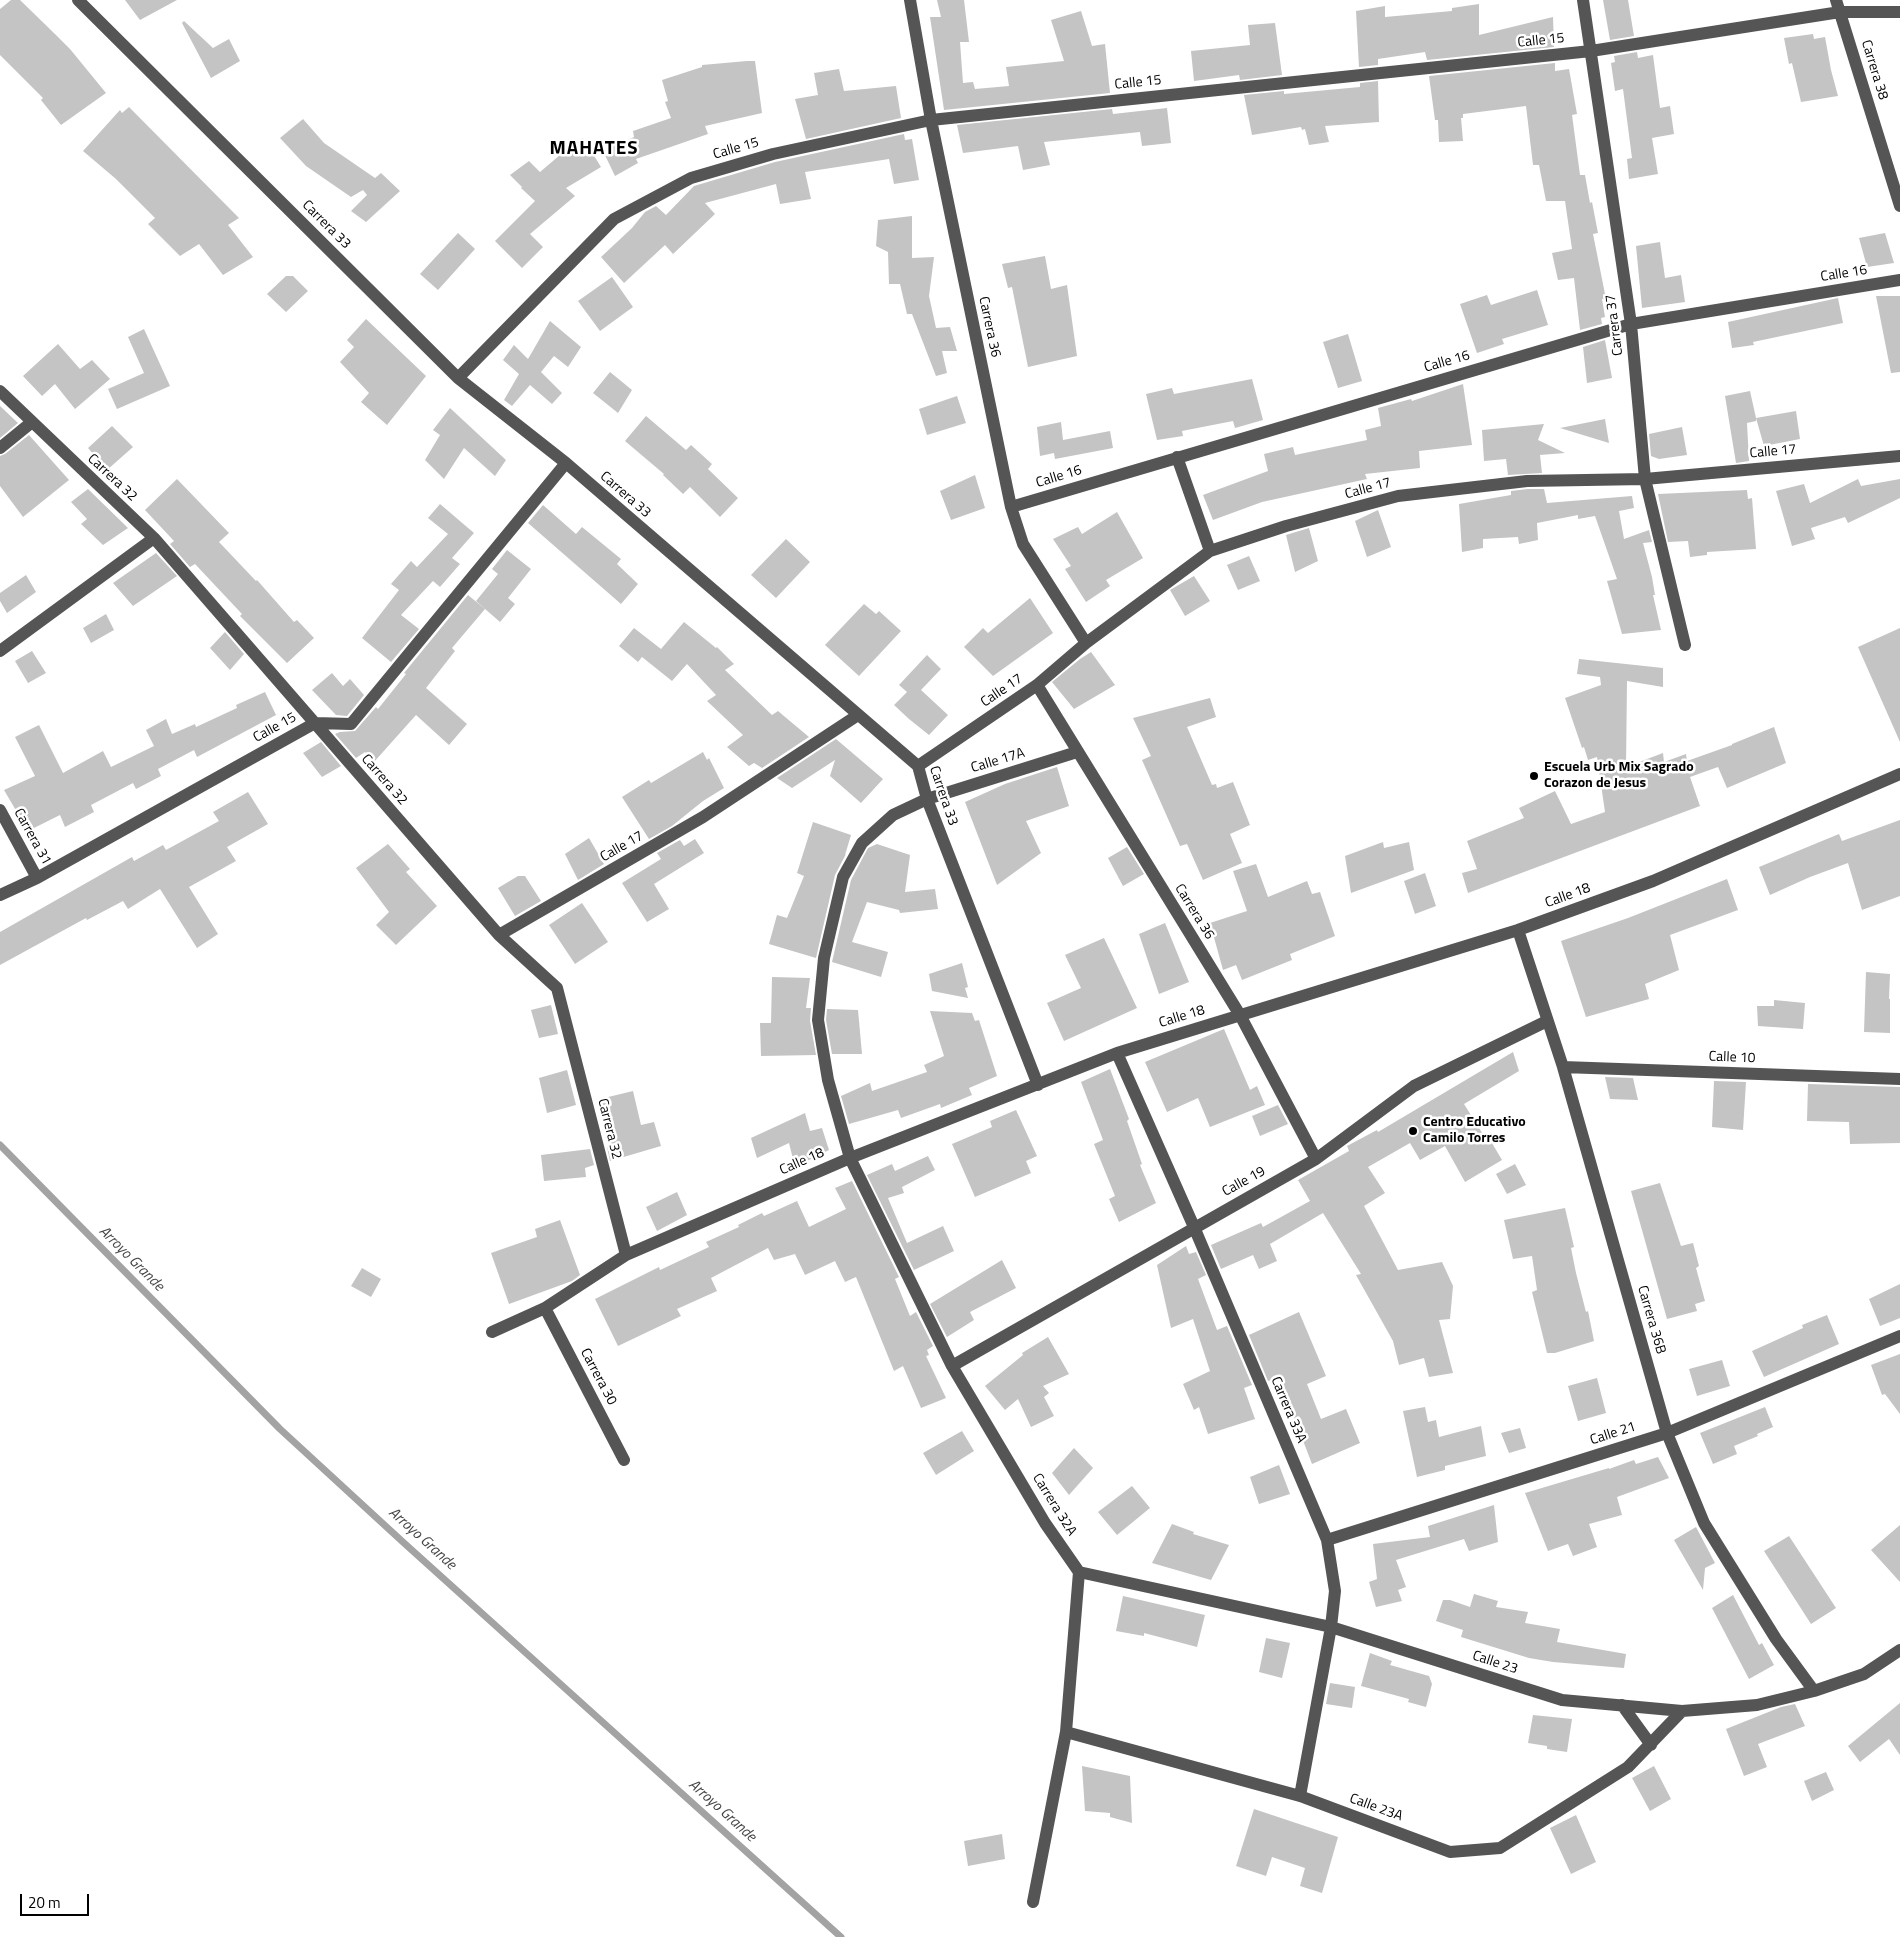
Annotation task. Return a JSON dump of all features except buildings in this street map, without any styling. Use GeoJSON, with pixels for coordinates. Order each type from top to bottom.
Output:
{"type":"FeatureCollection","features":[{"type":"Feature","properties":{"kind":"street","name":"Carrera 33"},"geometry":{"type":"LineString","coordinates":[[78,0],[458,378],[566,463],[918,766],[927,799],[1038,1085]]}},
{"type":"Feature","properties":{"kind":"street","name":"Carrera 36"},"geometry":{"type":"LineString","coordinates":[[910,0],[931,120],[1011,507],[1024,544],[1086,643]]}},
{"type":"Feature","properties":{"kind":"street","name":"Carrera 37"},"geometry":{"type":"LineString","coordinates":[[1583,0],[1631,324],[1645,479],[1685,646]]}},
{"type":"Feature","properties":{"kind":"street","name":"Calle 15"},"geometry":{"type":"LineString","coordinates":[[458,378],[614,219],[691,178],[773,154],[931,120],[1591,51],[1838,6],[1900,12]]}},
{"type":"Feature","properties":{"kind":"street","name":"Carrera 38"},"geometry":{"type":"LineString","coordinates":[[1838,6],[1900,206]]}},
{"type":"Feature","properties":{"kind":"street","name":"Calle 16"},"geometry":{"type":"LineString","coordinates":[[1011,507],[1631,324],[1900,280]]}},
{"type":"Feature","properties":{"kind":"street","name":"Carrera 32"},"geometry":{"type":"LineString","coordinates":[[0,391],[154,538],[499,936],[557,988],[626,1255]]}},
{"type":"Feature","properties":{"kind":"street"},"geometry":{"type":"LineString","coordinates":[[0,448],[32,422]]}},
{"type":"Feature","properties":{"kind":"street","name":"Calle 17"},"geometry":{"type":"LineString","coordinates":[[918,766],[1037,685],[1086,643],[1210,551],[1286,526],[1398,496],[1527,481],[1645,479],[1900,456]]}},
{"type":"Feature","properties":{"kind":"street"},"geometry":{"type":"LineString","coordinates":[[1177,457],[1210,551]]}},
{"type":"Feature","properties":{"kind":"street","name":"Calle 15"},"geometry":{"type":"LineString","coordinates":[[0,895],[37,878],[315,723],[351,724],[566,463]]}},
{"type":"Feature","properties":{"kind":"street"},"geometry":{"type":"LineString","coordinates":[[0,651],[154,538]]}},
{"type":"Feature","properties":{"kind":"street","name":"Carrera 36"},"geometry":{"type":"LineString","coordinates":[[1037,685],[1240,1015],[1316,1159]]}},
{"type":"Feature","properties":{"kind":"street","name":"Calle 17"},"geometry":{"type":"LineString","coordinates":[[499,936],[704,818],[858,715]]}},
{"type":"Feature","properties":{"kind":"street","name":"Calle 17A"},"geometry":{"type":"LineString","coordinates":[[927,799],[1077,752]]}},
{"type":"Feature","properties":{"kind":"street","name":"Calle 18"},"geometry":{"type":"LineString","coordinates":[[492,1332],[545,1308],[626,1255],[850,1158],[1118,1053],[1518,930],[1653,881],[1900,774]]}},
{"type":"Feature","properties":{"kind":"street"},"geometry":{"type":"LineString","coordinates":[[850,1158],[828,1080],[818,1020],[824,958],[843,878],[862,843],[893,816],[927,799]]}},
{"type":"Feature","properties":{"kind":"street","name":"Carrera 31"},"geometry":{"type":"LineString","coordinates":[[0,810],[37,878]]}},
{"type":"Feature","properties":{"kind":"street","name":"Carrera 36B"},"geometry":{"type":"LineString","coordinates":[[1518,930],[1563,1067],[1667,1432],[1704,1523],[1776,1639],[1814,1691]]}},
{"type":"Feature","properties":{"kind":"street","name":"Calle 19"},"geometry":{"type":"LineString","coordinates":[[952,1366],[1316,1159],[1414,1086],[1547,1021]]}},
{"type":"Feature","properties":{"kind":"street","name":"Carrera 33A"},"geometry":{"type":"LineString","coordinates":[[1118,1053],[1327,1540],[1335,1591],[1331,1626],[1300,1796]]}},
{"type":"Feature","properties":{"kind":"street","name":"Calle 10"},"geometry":{"type":"LineString","coordinates":[[1563,1067],[1900,1079]]}},
{"type":"Feature","properties":{"kind":"street","name":"Carrera 32A"},"geometry":{"type":"LineString","coordinates":[[850,1158],[952,1366],[1045,1523],[1079,1572]]}},
{"type":"Feature","properties":{"kind":"street","name":"Carrera 30"},"geometry":{"type":"LineString","coordinates":[[545,1308],[624,1460]]}},
{"type":"Feature","properties":{"kind":"street","name":"Calle 21"},"geometry":{"type":"LineString","coordinates":[[1327,1540],[1667,1432],[1900,1336]]}},
{"type":"Feature","properties":{"kind":"street"},"geometry":{"type":"LineString","coordinates":[[1032,1902],[1066,1732],[1079,1572]]}},
{"type":"Feature","properties":{"kind":"street","name":"Calle 23"},"geometry":{"type":"LineString","coordinates":[[1079,1572],[1331,1626],[1562,1700],[1682,1711],[1757,1705],[1814,1691],[1864,1674],[1900,1650]]}},
{"type":"Feature","properties":{"kind":"street"},"geometry":{"type":"LineString","coordinates":[[1622,1705],[1651,1744]]}},
{"type":"Feature","properties":{"kind":"street","name":"Calle 23A"},"geometry":{"type":"LineString","coordinates":[[1066,1732],[1300,1796],[1450,1852],[1500,1848],[1628,1767],[1682,1711]]}},
{"type":"Feature","properties":{"kind":"waterway","name":"Arroyo Grande"},"geometry":{"type":"LineString","coordinates":[[0,1145],[280,1429],[841,1937]]}},
{"type":"Feature","properties":{"kind":"place","name":"Escuela Urb Mix Sagrado Corazon de Jesus"},"geometry":{"type":"Point","coordinates":[1534,776]}},
{"type":"Feature","properties":{"kind":"place","name":"Centro Educativo Camilo Torres"},"geometry":{"type":"Point","coordinates":[1413,1131]}},
{"type":"Feature","properties":{"kind":"district","name":"MAHATES"},"geometry":{"type":"Point","coordinates":[594,149]}}]}
